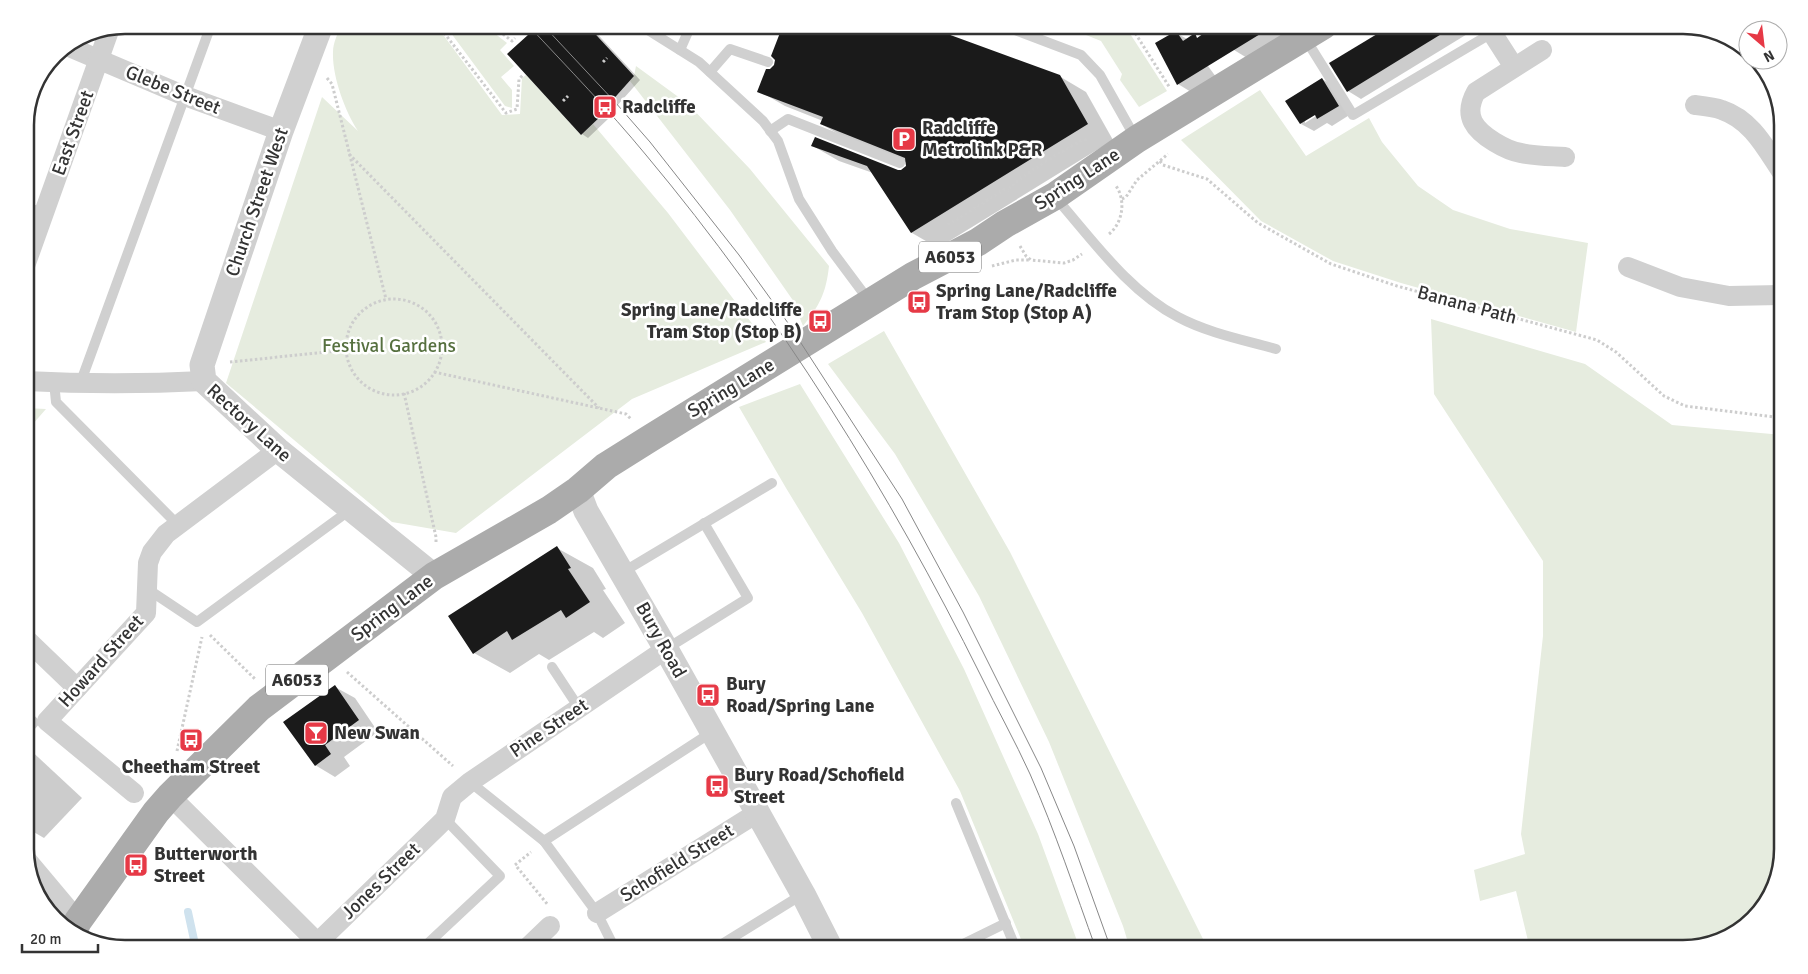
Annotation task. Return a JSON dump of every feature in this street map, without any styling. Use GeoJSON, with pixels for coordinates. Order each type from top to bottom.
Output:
{"type":"FeatureCollection","features":[{"type":"Feature","properties":{"kind":"main road","name":"Spring Lane"},"geometry":{"type":"LineString","coordinates":[[170,796],[260,708],[434,576],[549,510],[578,490],[606,466],[649,439],[870,302],[1055,196],[1137,139],[1309,34]]}},
{"type":"Feature","properties":{"kind":"main road","name":"A6053"},"geometry":{"type":"LineString","coordinates":[[76,926],[150,820],[170,796]]}},
{"type":"Feature","properties":{"kind":"street","name":"Church Street West"},"geometry":{"type":"LineString","coordinates":[[203,373],[281,131],[318,34]]}},
{"type":"Feature","properties":{"kind":"street"},"geometry":{"type":"LineString","coordinates":[[1493,34],[1514,67]]}},
{"type":"Feature","properties":{"kind":"street","name":"East Street"},"geometry":{"type":"LineString","coordinates":[[34,241],[108,35]]}},
{"type":"Feature","properties":{"kind":"street","name":"Glebe Street"},"geometry":{"type":"LineString","coordinates":[[74,49],[185,96],[281,131]]}},
{"type":"Feature","properties":{"kind":"street"},"geometry":{"type":"LineString","coordinates":[[1542,50],[1476,92],[1471,101],[1470,110],[1473,122],[1488,137],[1509,150],[1522,154],[1564,157]]}},
{"type":"Feature","properties":{"kind":"street"},"geometry":{"type":"LineString","coordinates":[[1695,105],[1721,109],[1738,117],[1756,133],[1774,160]]}},
{"type":"Feature","properties":{"kind":"street"},"geometry":{"type":"LineString","coordinates":[[1628,267],[1680,287],[1729,296],[1774,295]]}},
{"type":"Feature","properties":{"kind":"street","name":"Rectory Lane"},"geometry":{"type":"LineString","coordinates":[[34,381],[80,384],[145,384],[203,373],[278,450],[434,576]]}},
{"type":"Feature","properties":{"kind":"street","name":"Howard Street"},"geometry":{"type":"LineString","coordinates":[[134,793],[47,721],[146,613],[148,564],[152,552],[166,534],[278,450]]}},
{"type":"Feature","properties":{"kind":"street","name":"Bury Road"},"geometry":{"type":"LineString","coordinates":[[578,490],[586,511],[623,572],[803,894],[826,940]]}},
{"type":"Feature","properties":{"kind":"street"},"geometry":{"type":"LineString","coordinates":[[34,647],[77,688]]}},
{"type":"Feature","properties":{"kind":"street","name":"Pine Street"},"geometry":{"type":"LineString","coordinates":[[445,819],[452,797],[470,782],[666,649]]}},
{"type":"Feature","properties":{"kind":"street"},"geometry":{"type":"LineString","coordinates":[[170,796],[311,940]]}},
{"type":"Feature","properties":{"kind":"street","name":"Schofield Street"},"geometry":{"type":"LineString","coordinates":[[597,913],[757,813]]}},
{"type":"Feature","properties":{"kind":"street","name":"Jones Street"},"geometry":{"type":"LineString","coordinates":[[325,940],[445,819]]}},
{"type":"Feature","properties":{"kind":"street"},"geometry":{"type":"LineString","coordinates":[[38,875],[75,926]]}},
{"type":"Feature","properties":{"kind":"street"},"geometry":{"type":"LineString","coordinates":[[534,940],[552,918]]}},
{"type":"Feature","properties":{"kind":"lane"},"geometry":{"type":"LineString","coordinates":[[80,384],[207,34]]}},
{"type":"Feature","properties":{"kind":"lane"},"geometry":{"type":"LineString","coordinates":[[654,34],[699,62],[763,121],[778,141],[799,198],[832,250],[870,302]]}},
{"type":"Feature","properties":{"kind":"lane"},"geometry":{"type":"LineString","coordinates":[[680,50],[687,34]]}},
{"type":"Feature","properties":{"kind":"lane"},"geometry":{"type":"LineString","coordinates":[[1026,34],[1081,55],[1100,75],[1137,139]]}},
{"type":"Feature","properties":{"kind":"lane"},"geometry":{"type":"LineString","coordinates":[[1315,34],[1353,115],[1482,34]]}},
{"type":"Feature","properties":{"kind":"lane"},"geometry":{"type":"LineString","coordinates":[[710,72],[730,49],[768,62]]}},
{"type":"Feature","properties":{"kind":"lane"},"geometry":{"type":"LineString","coordinates":[[770,131],[788,119],[900,163]]}},
{"type":"Feature","properties":{"kind":"lane"},"geometry":{"type":"LineString","coordinates":[[1055,196],[1121,274],[1159,306],[1179,318],[1199,326],[1276,349]]}},
{"type":"Feature","properties":{"kind":"lane"},"geometry":{"type":"LineString","coordinates":[[54,382],[56,402],[178,525]]}},
{"type":"Feature","properties":{"kind":"lane"},"geometry":{"type":"LineString","coordinates":[[623,572],[772,483]]}},
{"type":"Feature","properties":{"kind":"lane"},"geometry":{"type":"LineString","coordinates":[[146,588],[197,622],[351,509]]}},
{"type":"Feature","properties":{"kind":"lane"},"geometry":{"type":"LineString","coordinates":[[666,649],[748,598],[704,524]]}},
{"type":"Feature","properties":{"kind":"lane"},"geometry":{"type":"LineString","coordinates":[[552,666],[579,708]]}},
{"type":"Feature","properties":{"kind":"lane"},"geometry":{"type":"LineString","coordinates":[[544,841],[712,732]]}},
{"type":"Feature","properties":{"kind":"lane"},"geometry":{"type":"LineString","coordinates":[[470,782],[544,841],[597,913],[610,940]]}},
{"type":"Feature","properties":{"kind":"lane"},"geometry":{"type":"LineString","coordinates":[[956,803],[1013,940]]}},
{"type":"Feature","properties":{"kind":"lane"},"geometry":{"type":"LineString","coordinates":[[432,940],[500,876],[445,819]]}},
{"type":"Feature","properties":{"kind":"lane"},"geometry":{"type":"LineString","coordinates":[[729,940],[803,894]]}},
{"type":"Feature","properties":{"kind":"lane"},"geometry":{"type":"LineString","coordinates":[[971,940],[1006,923]]}},
{"type":"Feature","properties":{"kind":"path"},"geometry":{"type":"LineString","coordinates":[[445,34],[506,113],[517,109],[519,79],[524,74]]}},
{"type":"Feature","properties":{"kind":"path"},"geometry":{"type":"LineString","coordinates":[[503,34],[512,41],[515,38]]}},
{"type":"Feature","properties":{"kind":"path"},"geometry":{"type":"LineString","coordinates":[[1136,34],[1184,110]]}},
{"type":"Feature","properties":{"kind":"path"},"geometry":{"type":"LineString","coordinates":[[310,57],[332,84],[386,299]]}},
{"type":"Feature","properties":{"kind":"path"},"geometry":{"type":"LineString","coordinates":[[602,62],[607,58]]}},
{"type":"Feature","properties":{"kind":"path"},"geometry":{"type":"LineString","coordinates":[[563,101],[568,96]]}},
{"type":"Feature","properties":{"kind":"path"},"geometry":{"type":"LineString","coordinates":[[350,154],[599,408]]}},
{"type":"Feature","properties":{"kind":"path","name":"Banana Path"},"geometry":{"type":"LineString","coordinates":[[1122,199],[1137,180],[1160,161],[1163,164],[1207,179],[1258,223],[1332,264],[1397,286],[1597,340],[1616,352],[1664,396],[1684,406],[1774,417]]}},
{"type":"Feature","properties":{"kind":"path"},"geometry":{"type":"LineString","coordinates":[[386,299],[401,299],[416,304],[429,314],[438,327],[442,342],[440,358],[434,372],[423,384],[409,392],[394,395],[378,392],[364,385],[353,373],[347,358],[345,343],[349,328],[358,314],[370,304],[386,299]]}},
{"type":"Feature","properties":{"kind":"path"},"geometry":{"type":"LineString","coordinates":[[203,373],[346,350]]}},
{"type":"Feature","properties":{"kind":"path"},"geometry":{"type":"LineString","coordinates":[[434,372],[626,414],[649,439]]}},
{"type":"Feature","properties":{"kind":"path"},"geometry":{"type":"LineString","coordinates":[[404,393],[436,537],[434,576]]}},
{"type":"Feature","properties":{"kind":"path"},"geometry":{"type":"LineString","coordinates":[[176,756],[204,630],[275,697]]}},
{"type":"Feature","properties":{"kind":"path"},"geometry":{"type":"LineString","coordinates":[[331,654],[348,673],[470,782]]}},
{"type":"Feature","properties":{"kind":"path"},"geometry":{"type":"LineString","coordinates":[[500,876],[544,841]]}},
{"type":"Feature","properties":{"kind":"path"},"geometry":{"type":"LineString","coordinates":[[514,865],[552,918]]}},
{"type":"Feature","properties":{"kind":"green space","name":"Festival Gardens"},"geometry":{"type":"Polygon","coordinates":[[[338,34],[443,34],[502,115],[520,114],[522,78],[526,75],[581,135],[593,124],[668,213],[766,342],[632,399],[456,533],[392,522],[226,383],[322,97],[358,131],[348,114],[337,82],[333,61],[333,49],[338,34]]]}},
{"type":"Feature","properties":{"kind":"green space"},"geometry":{"type":"Polygon","coordinates":[[[452,34],[496,34],[507,43],[500,50],[514,66],[501,77],[512,90],[512,108],[505,106],[452,34]]]}},
{"type":"Feature","properties":{"kind":"green space"},"geometry":{"type":"Polygon","coordinates":[[[1084,34],[1130,34],[1167,91],[1139,107],[1120,80],[1122,74],[1101,41],[1084,34]]]}},
{"type":"Feature","properties":{"kind":"green space"},"geometry":{"type":"Polygon","coordinates":[[[636,66],[688,104],[750,169],[829,266],[821,298],[814,312],[803,326],[792,299],[730,210],[630,81],[634,76],[636,66]]]}},
{"type":"Feature","properties":{"kind":"green space"},"geometry":{"type":"Polygon","coordinates":[[[1260,90],[1306,156],[1369,118],[1382,142],[1418,186],[1453,210],[1510,229],[1588,243],[1576,332],[1401,283],[1333,261],[1261,221],[1181,140],[1260,90]]]}},
{"type":"Feature","properties":{"kind":"green space"},"geometry":{"type":"Polygon","coordinates":[[[1431,319],[1585,364],[1672,425],[1774,434],[1773,861],[1765,890],[1759,900],[1743,918],[1724,931],[1701,939],[1684,940],[1528,940],[1516,891],[1480,901],[1474,870],[1525,854],[1521,834],[1543,636],[1543,561],[1434,394],[1431,319]]]}},
{"type":"Feature","properties":{"kind":"green space"},"geometry":{"type":"Polygon","coordinates":[[[884,331],[1010,552],[1204,940],[1127,940],[1049,742],[979,596],[895,454],[828,364],[884,331]]]}},
{"type":"Feature","properties":{"kind":"green space"},"geometry":{"type":"Polygon","coordinates":[[[800,384],[899,543],[964,669],[1038,834],[1077,940],[1021,940],[960,791],[862,613],[739,407],[800,384]]]}},
{"type":"Feature","properties":{"kind":"green space"},"geometry":{"type":"Polygon","coordinates":[[[34,408],[46,409],[34,423],[34,408]]]}},
{"type":"Feature","properties":{"kind":"building"},"geometry":{"type":"Polygon","coordinates":[[[529,34],[595,34],[634,76],[601,113],[603,114],[581,135],[507,54],[529,34]]]}},
{"type":"Feature","properties":{"kind":"building"},"geometry":{"type":"Polygon","coordinates":[[[780,34],[948,34],[1060,75],[1088,124],[911,233],[867,166],[811,146],[815,137],[898,170],[906,166],[905,158],[820,124],[823,117],[757,92],[766,69],[770,69],[774,65],[775,60],[771,56],[780,34]]]}},
{"type":"Feature","properties":{"kind":"building"},"geometry":{"type":"Polygon","coordinates":[[[1171,34],[1178,34],[1183,41],[1194,34],[1197,38],[1203,34],[1260,34],[1177,85],[1155,43],[1171,34]]]}},
{"type":"Feature","properties":{"kind":"building"},"geometry":{"type":"Polygon","coordinates":[[[1377,34],[1441,34],[1347,92],[1329,63],[1377,34]]]}},
{"type":"Feature","properties":{"kind":"building"},"geometry":{"type":"Polygon","coordinates":[[[1322,78],[1339,106],[1317,119],[1315,115],[1300,124],[1285,101],[1322,78]]]}},
{"type":"Feature","properties":{"kind":"building"},"geometry":{"type":"Polygon","coordinates":[[[557,546],[571,568],[568,569],[590,602],[566,618],[561,610],[512,640],[507,631],[473,654],[448,616],[557,546]]]}},
{"type":"Feature","properties":{"kind":"building","name":"New Swan"},"geometry":{"type":"Polygon","coordinates":[[[335,685],[359,720],[325,745],[331,754],[315,766],[283,722],[335,685]]]}},
{"type":"Feature","properties":{"kind":"waterway"},"geometry":{"type":"LineString","coordinates":[[188,912],[194,940]]}},
{"type":"Feature","properties":{"kind":"tram line"},"geometry":{"type":"LineString","coordinates":[[536,34],[618,122],[695,215],[742,277],[786,341],[870,472],[946,607],[1024,762],[1056,839],[1093,940]]}},
{"type":"Feature","properties":{"kind":"tram line"},"geometry":{"type":"LineString","coordinates":[[551,34],[650,142],[739,255],[788,323],[902,499],[963,612],[1041,768],[1074,846],[1108,940]]}},
{"type":"Feature","properties":{"kind":"place","name":"Radcliffe"},"geometry":{"type":"Point","coordinates":[605,107]}},
{"type":"Feature","properties":{"kind":"place","name":"Radcliffe Metrolink P&R"},"geometry":{"type":"Point","coordinates":[904,139]}},
{"type":"Feature","properties":{"kind":"place","name":"Spring Lane/Radcliffe Tram Stop (Stop A)"},"geometry":{"type":"Point","coordinates":[919,302]}},
{"type":"Feature","properties":{"kind":"place","name":"Spring Lane/Radcliffe Tram Stop (Stop B)"},"geometry":{"type":"Point","coordinates":[820,321]}},
{"type":"Feature","properties":{"kind":"place","name":"Bury Road/Spring Lane"},"geometry":{"type":"Point","coordinates":[708,695]}},
{"type":"Feature","properties":{"kind":"place","name":"New Swan"},"geometry":{"type":"Point","coordinates":[316,733]}},
{"type":"Feature","properties":{"kind":"place","name":"Cheetham Street"},"geometry":{"type":"Point","coordinates":[191,740]}},
{"type":"Feature","properties":{"kind":"place","name":"Bury Road/Schofield Street"},"geometry":{"type":"Point","coordinates":[717,786]}},
{"type":"Feature","properties":{"kind":"place","name":"Butterworth Street"},"geometry":{"type":"Point","coordinates":[136,865]}}]}
